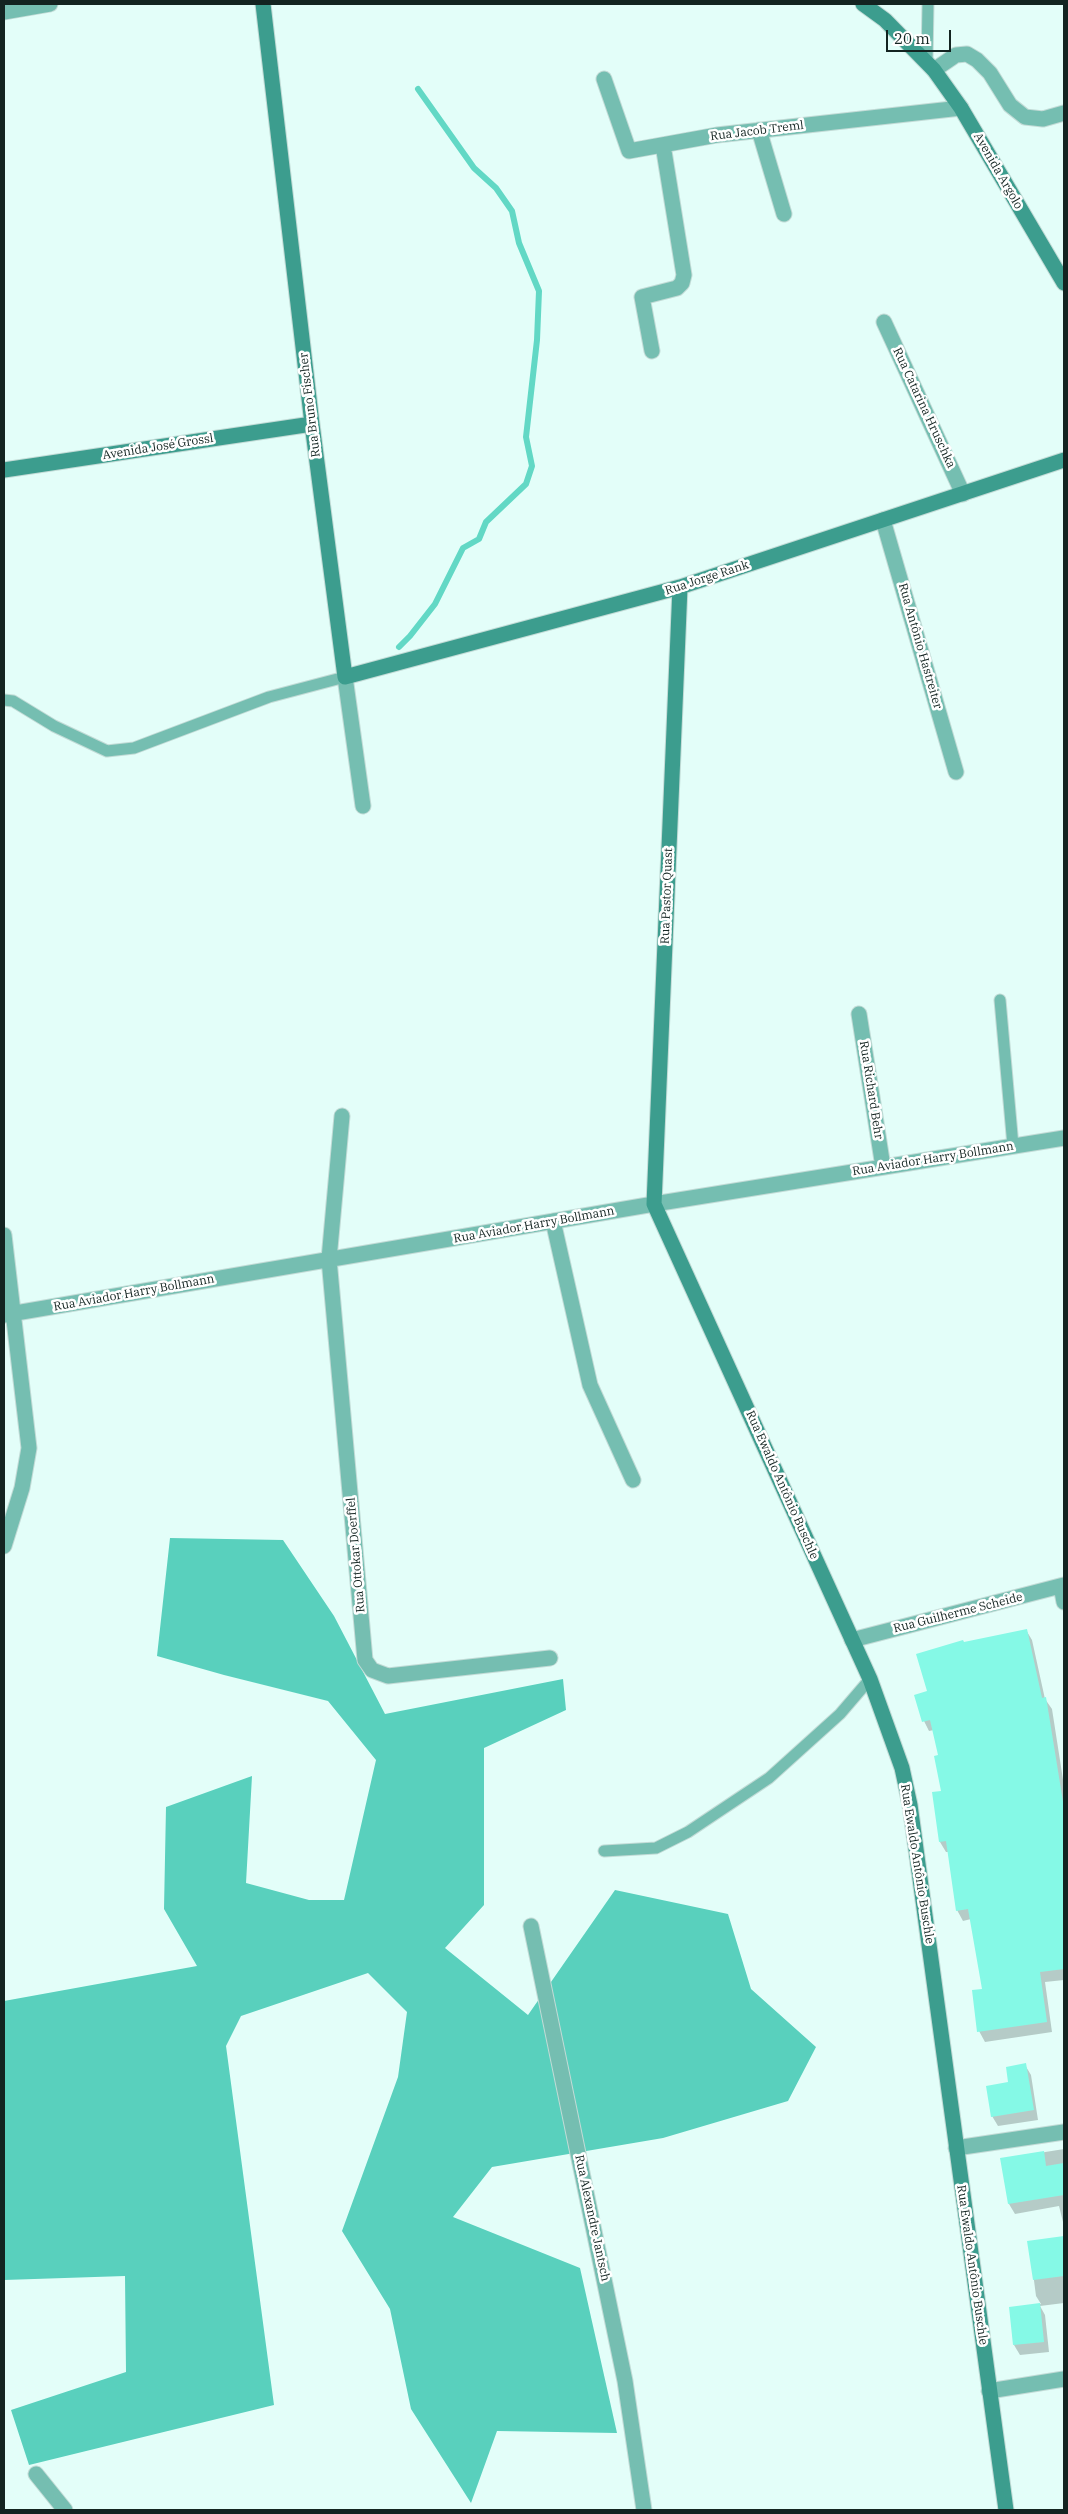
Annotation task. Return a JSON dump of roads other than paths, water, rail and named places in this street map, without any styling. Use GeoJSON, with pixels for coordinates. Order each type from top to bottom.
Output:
{"type":"FeatureCollection","features":[{"type":"Feature","properties":{"kind":"street"},"geometry":{"type":"LineString","coordinates":[[4,12],[50,4]]}},
{"type":"Feature","properties":{"kind":"street","name":"Rua Bruno Fischer"},"geometry":{"type":"LineString","coordinates":[[263,4],[312,424],[363,806]]}},
{"type":"Feature","properties":{"kind":"street","name":"Avenida Argolo"},"geometry":{"type":"LineString","coordinates":[[863,4],[885,20],[930,66],[961,108],[1064,284]]}},
{"type":"Feature","properties":{"kind":"street"},"geometry":{"type":"LineString","coordinates":[[930,66],[956,55],[967,54],[977,60],[990,73],[1010,105],[1025,117],[1043,119],[1064,112]]}},
{"type":"Feature","properties":{"kind":"street","name":"Rua Jacob Treml"},"geometry":{"type":"LineString","coordinates":[[604,79],[629,151],[759,130],[961,108]]}},
{"type":"Feature","properties":{"kind":"street"},"geometry":{"type":"LineString","coordinates":[[759,130],[784,214]]}},
{"type":"Feature","properties":{"kind":"street"},"geometry":{"type":"LineString","coordinates":[[652,351],[642,297],[677,288],[682,284],[684,275],[663,145]]}},
{"type":"Feature","properties":{"kind":"street","name":"Rua Catarina Hruschka"},"geometry":{"type":"LineString","coordinates":[[884,322],[963,494]]}},
{"type":"Feature","properties":{"kind":"street","name":"Avenida José Grossl"},"geometry":{"type":"LineString","coordinates":[[4,470],[312,424]]}},
{"type":"Feature","properties":{"kind":"street","name":"Rua Jorge Rank"},"geometry":{"type":"LineString","coordinates":[[346,678],[680,587],[1064,460]]}},
{"type":"Feature","properties":{"kind":"street","name":"Rua Antônio Hastreiter"},"geometry":{"type":"LineString","coordinates":[[884,520],[956,772]]}},
{"type":"Feature","properties":{"kind":"street","name":"Rua Pastor Quast"},"geometry":{"type":"LineString","coordinates":[[654,1204],[680,587]]}},
{"type":"Feature","properties":{"kind":"street","name":"Rua Richard Behr"},"geometry":{"type":"LineString","coordinates":[[858,1014],[883,1167]]}},
{"type":"Feature","properties":{"kind":"street","name":"Rua Ottokar Doerffel"},"geometry":{"type":"LineString","coordinates":[[342,1116],[329,1259],[365,1660],[372,1670],[388,1676],[550,1658]]}},
{"type":"Feature","properties":{"kind":"street","name":"Rua Aviador Harry Bollmann"},"geometry":{"type":"LineString","coordinates":[[9,1315],[654,1204],[1064,1138]]}},
{"type":"Feature","properties":{"kind":"street","name":"Rua Ewaldo Antônio Buschle"},"geometry":{"type":"LineString","coordinates":[[654,1204],[870,1679],[902,1768],[910,1805],[1006,2510]]}},
{"type":"Feature","properties":{"kind":"street"},"geometry":{"type":"LineString","coordinates":[[553,1222],[590,1385],[633,1480]]}},
{"type":"Feature","properties":{"kind":"street"},"geometry":{"type":"LineString","coordinates":[[4,1235],[9,1315],[29,1448],[22,1488],[4,1540]]}},
{"type":"Feature","properties":{"kind":"street"},"geometry":{"type":"LineString","coordinates":[[1063,1586],[1064,1602]]}},
{"type":"Feature","properties":{"kind":"street","name":"Rua Guilherme Scheide"},"geometry":{"type":"LineString","coordinates":[[852,1640],[1063,1586]]}},
{"type":"Feature","properties":{"kind":"street","name":"Rua Alexandre Jantsch"},"geometry":{"type":"LineString","coordinates":[[531,1926],[626,2381],[644,2510]]}},
{"type":"Feature","properties":{"kind":"street"},"geometry":{"type":"LineString","coordinates":[[956,2148],[1064,2132]]}},
{"type":"Feature","properties":{"kind":"street"},"geometry":{"type":"LineString","coordinates":[[990,2391],[1064,2379]]}},
{"type":"Feature","properties":{"kind":"street"},"geometry":{"type":"LineString","coordinates":[[36,2474],[64,2510]]}},
{"type":"Feature","properties":{"kind":"lane"},"geometry":{"type":"LineString","coordinates":[[928,4],[930,66]]}},
{"type":"Feature","properties":{"kind":"lane"},"geometry":{"type":"LineString","coordinates":[[4,700],[13,701],[54,726],[107,751],[134,748],[269,696],[346,678]]}},
{"type":"Feature","properties":{"kind":"lane"},"geometry":{"type":"LineString","coordinates":[[1000,1000],[1013,1146]]}},
{"type":"Feature","properties":{"kind":"lane"},"geometry":{"type":"LineString","coordinates":[[604,1851],[656,1848],[688,1832],[769,1778],[840,1714],[870,1679]]}},
{"type":"Feature","properties":{"kind":"waterway"},"geometry":{"type":"LineString","coordinates":[[399,647],[435,604],[463,548],[479,539],[486,522],[526,484],[532,466],[526,437],[537,340],[539,291],[519,243],[512,211],[496,188],[474,168],[418,89]]}}]}
